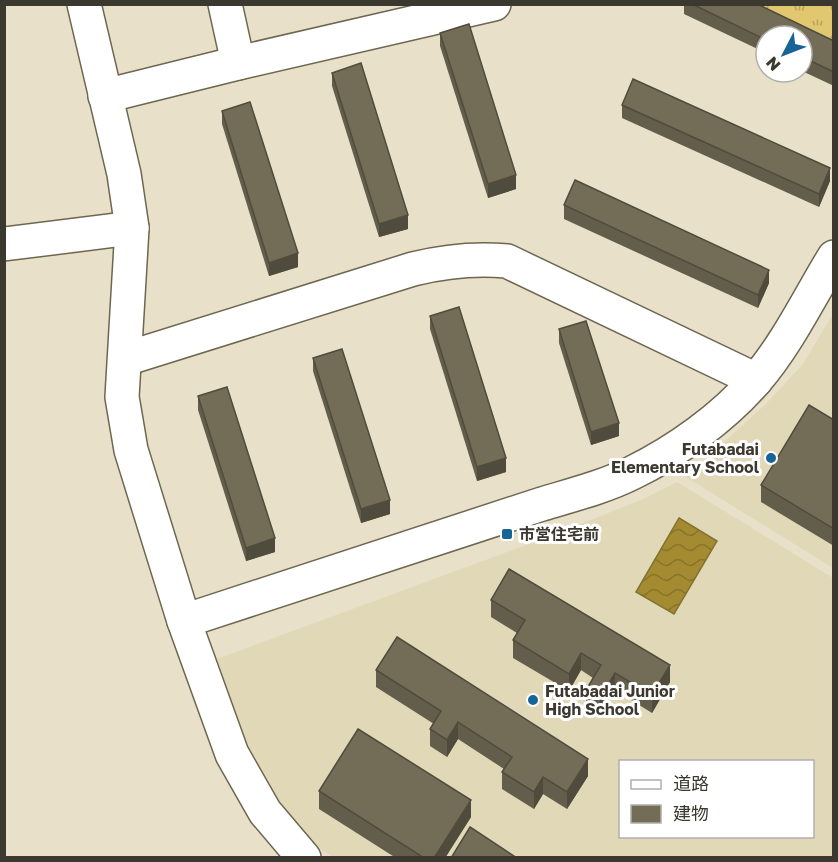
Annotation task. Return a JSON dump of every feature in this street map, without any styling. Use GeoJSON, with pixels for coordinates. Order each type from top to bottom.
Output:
{"type":"FeatureCollection","features":[{"type":"Feature","properties":{"kind":"street"},"geometry":{"type":"LineString","coordinates":[[84,4],[124,174],[132,228],[122,397],[131,450],[184,621],[232,754],[265,812],[304,858]]}},
{"type":"Feature","properties":{"kind":"street"},"geometry":{"type":"LineString","coordinates":[[225,4],[238,63]]}},
{"type":"Feature","properties":{"kind":"street"},"geometry":{"type":"LineString","coordinates":[[105,96],[494,4]]}},
{"type":"Feature","properties":{"kind":"street"},"geometry":{"type":"LineString","coordinates":[[4,244],[132,228]]}},
{"type":"Feature","properties":{"kind":"street"},"geometry":{"type":"LineString","coordinates":[[184,621],[592,489],[632,473],[667,453],[700,430],[756,380],[778,350],[834,257]]}},
{"type":"Feature","properties":{"kind":"street"},"geometry":{"type":"LineString","coordinates":[[125,359],[413,269],[444,261],[477,258],[507,261],[756,380]]}},
{"type":"Feature","properties":{"kind":"shaded area","name":"Futabadai Elementary School"},"geometry":{"type":"Polygon","coordinates":[[[833,314],[833,568],[686,477],[766,404],[803,364],[833,314]]]}},
{"type":"Feature","properties":{"kind":"shaded area","name":"Futabadai Junior High School"},"geometry":{"type":"Polygon","coordinates":[[[677,482],[833,578],[833,857],[333,857],[317,847],[279,800],[246,741],[217,659],[548,537],[641,500],[677,482]]]}},
{"type":"Feature","properties":{"kind":"green space"},"geometry":{"type":"Polygon","coordinates":[[[756,5],[833,5],[833,41],[814,32],[814,24],[797,24],[756,5]]]}},
{"type":"Feature","properties":{"kind":"water"},"geometry":{"type":"Polygon","coordinates":[[[679,518],[717,541],[674,614],[636,592],[679,518]]]}},
{"type":"Feature","properties":{"kind":"building"},"geometry":{"type":"Polygon","coordinates":[[[692,4],[757,4],[799,24],[754,24],[754,34],[692,4]]]}},
{"type":"Feature","properties":{"kind":"building"},"geometry":{"type":"Polygon","coordinates":[[[469,24],[516,175],[488,184],[440,33],[469,24]]]}},
{"type":"Feature","properties":{"kind":"building"},"geometry":{"type":"Polygon","coordinates":[[[814,31],[834,41],[834,72],[814,63],[814,31]]]}},
{"type":"Feature","properties":{"kind":"building"},"geometry":{"type":"Polygon","coordinates":[[[361,63],[408,215],[379,224],[332,73],[361,63]]]}},
{"type":"Feature","properties":{"kind":"building"},"geometry":{"type":"Polygon","coordinates":[[[633,79],[830,168],[819,194],[622,105],[633,79]]]}},
{"type":"Feature","properties":{"kind":"building"},"geometry":{"type":"Polygon","coordinates":[[[250,102],[298,253],[269,263],[222,111],[250,102]]]}},
{"type":"Feature","properties":{"kind":"building"},"geometry":{"type":"Polygon","coordinates":[[[575,180],[769,270],[758,295],[564,205],[575,180]]]}},
{"type":"Feature","properties":{"kind":"building"},"geometry":{"type":"Polygon","coordinates":[[[459,307],[506,458],[477,467],[430,316],[459,307]]]}},
{"type":"Feature","properties":{"kind":"building"},"geometry":{"type":"Polygon","coordinates":[[[586,321],[619,423],[591,432],[559,329],[586,321]]]}},
{"type":"Feature","properties":{"kind":"building"},"geometry":{"type":"Polygon","coordinates":[[[342,349],[390,500],[361,509],[313,358],[342,349]]]}},
{"type":"Feature","properties":{"kind":"building"},"geometry":{"type":"Polygon","coordinates":[[[227,387],[275,538],[246,548],[198,396],[227,387]]]}},
{"type":"Feature","properties":{"kind":"building"},"geometry":{"type":"Polygon","coordinates":[[[809,405],[834,420],[834,529],[761,485],[809,405]]]}},
{"type":"Feature","properties":{"kind":"building"},"geometry":{"type":"Polygon","coordinates":[[[509,569],[670,665],[652,695],[615,673],[600,698],[586,690],[601,665],[581,653],[569,674],[513,640],[525,620],[491,600],[509,569]]]}},
{"type":"Feature","properties":{"kind":"building"},"geometry":{"type":"Polygon","coordinates":[[[397,637],[588,759],[567,792],[543,777],[534,792],[502,772],[512,757],[458,722],[447,740],[430,729],[441,711],[376,670],[397,637]]]}},
{"type":"Feature","properties":{"kind":"building"},"geometry":{"type":"Polygon","coordinates":[[[358,729],[471,800],[434,858],[424,858],[319,791],[358,729]]]}},
{"type":"Feature","properties":{"kind":"building"},"geometry":{"type":"Polygon","coordinates":[[[470,827],[517,858],[451,858],[470,827]]]}},
{"type":"Feature","properties":{"kind":"place","name":"Futabadai Elementary School"},"geometry":{"type":"Point","coordinates":[771,458]}},
{"type":"Feature","properties":{"kind":"place","name":"市営住宅前"},"geometry":{"type":"Point","coordinates":[507,534]}},
{"type":"Feature","properties":{"kind":"place","name":"Futabadai Junior High School"},"geometry":{"type":"Point","coordinates":[533,700]}}]}
